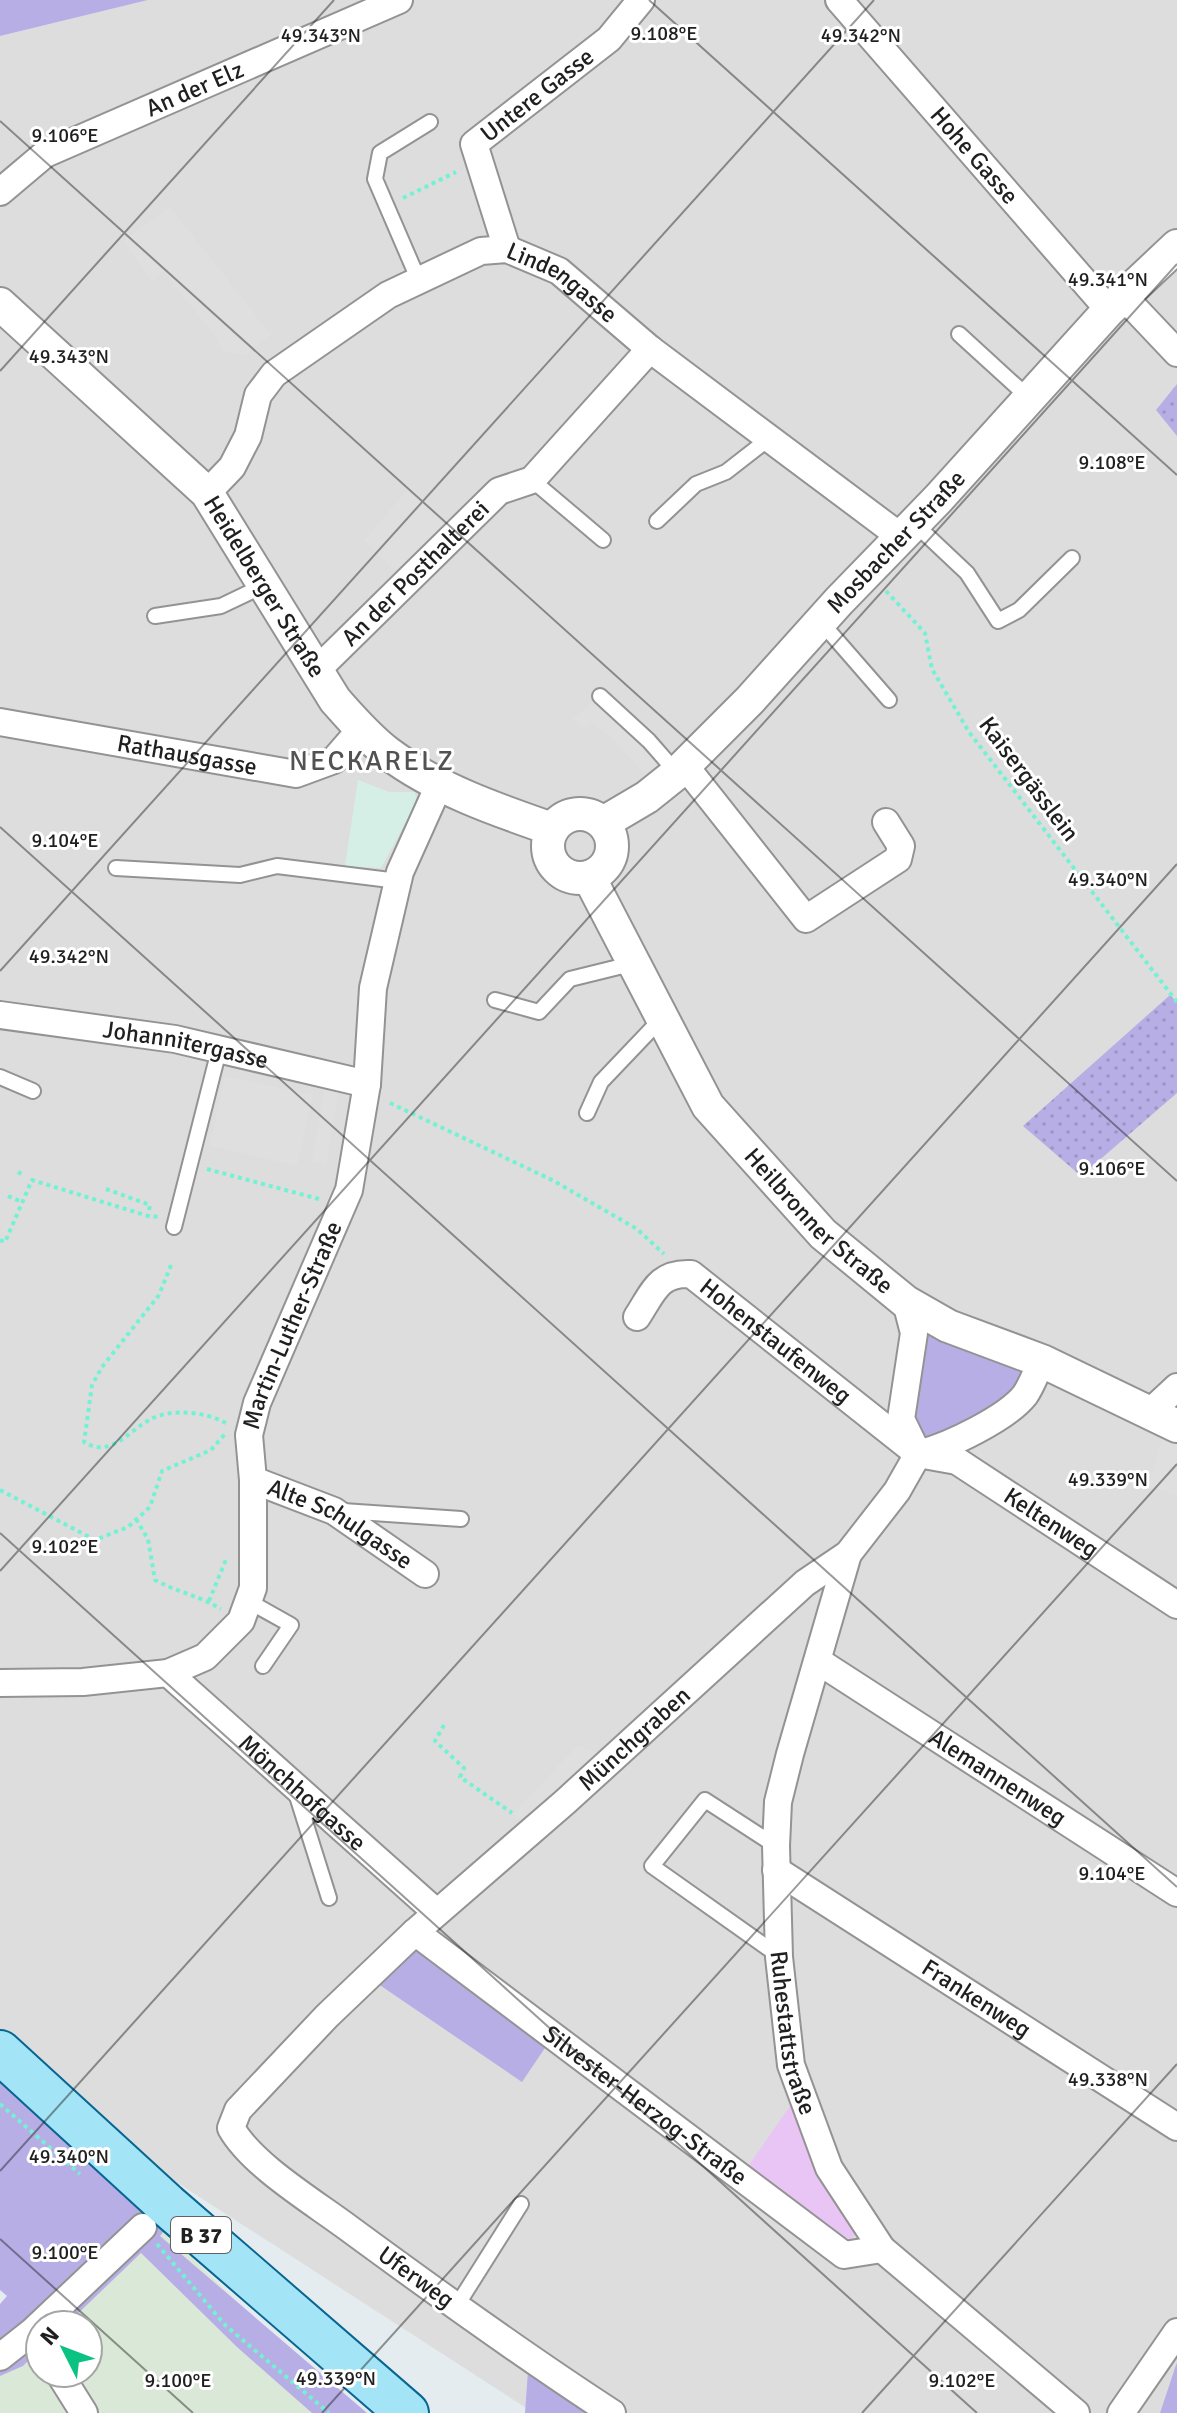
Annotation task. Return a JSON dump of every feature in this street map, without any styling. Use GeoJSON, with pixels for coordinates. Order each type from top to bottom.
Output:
{"type":"FeatureCollection","features":[{"type":"Feature","properties":{"kind":"main road","name":"B 37"},"geometry":{"type":"LineString","coordinates":[[0,2052],[167,2205],[407,2413]]}},
{"type":"Feature","properties":{"kind":"street","name":"An der Elz"},"geometry":{"type":"LineString","coordinates":[[0,192],[45,154],[399,0]]}},
{"type":"Feature","properties":{"kind":"street","name":"Untere Gasse"},"geometry":{"type":"LineString","coordinates":[[507,249],[474,144],[609,39],[641,0]]}},
{"type":"Feature","properties":{"kind":"street","name":"Hohe Gasse"},"geometry":{"type":"LineString","coordinates":[[839,0],[1116,303],[1177,353]]}},
{"type":"Feature","properties":{"kind":"street","name":"Mosbacher Straße"},"geometry":{"type":"LineString","coordinates":[[603,823],[647,797],[681,770],[750,700],[1116,303],[1177,246]]}},
{"type":"Feature","properties":{"kind":"street","name":"Lindengasse"},"geometry":{"type":"LineString","coordinates":[[207,493],[232,467],[248,436],[258,395],[274,374],[388,295],[481,251],[507,249],[559,271],[650,349],[771,437],[908,530]]}},
{"type":"Feature","properties":{"kind":"street","name":"Heidelberger Straße"},"geometry":{"type":"LineString","coordinates":[[0,304],[207,493],[335,700],[361,729],[388,753],[440,783],[506,814],[552,829]]}},
{"type":"Feature","properties":{"kind":"street","name":"An der Posthalterei"},"geometry":{"type":"LineString","coordinates":[[317,670],[499,491],[532,480],[650,349]]}},
{"type":"Feature","properties":{"kind":"street","name":"Rathausgasse"},"geometry":{"type":"LineString","coordinates":[[0,722],[296,774],[334,760],[361,729]]}},
{"type":"Feature","properties":{"kind":"street"},"geometry":{"type":"LineString","coordinates":[[681,770],[806,919],[898,859],[901,846],[886,822]]}},
{"type":"Feature","properties":{"kind":"street","name":"Martin-Luther-Straße"},"geometry":{"type":"LineString","coordinates":[[244,1611],[253,1588],[253,1480],[249,1435],[257,1403],[349,1190],[366,1090],[373,988],[398,881],[440,783]]}},
{"type":"Feature","properties":{"kind":"street"},"geometry":{"type":"LineString","coordinates":[[577,813],[589,815],[603,823],[613,842],[608,862],[589,877],[572,878],[555,867],[549,858],[547,845],[552,829],[566,816],[577,813]]}},
{"type":"Feature","properties":{"kind":"street","name":"Heilbronner Straße"},"geometry":{"type":"LineString","coordinates":[[589,877],[708,1106],[823,1234],[906,1302],[948,1326],[1042,1361],[1163,1420]]}},
{"type":"Feature","properties":{"kind":"street","name":"Johannitergasse"},"geometry":{"type":"LineString","coordinates":[[0,1015],[175,1039],[366,1090]]}},
{"type":"Feature","properties":{"kind":"street","name":"Hohenstaufenweg"},"geometry":{"type":"LineString","coordinates":[[637,1317],[660,1282],[674,1274],[691,1274],[918,1454]]}},
{"type":"Feature","properties":{"kind":"street"},"geometry":{"type":"LineString","coordinates":[[906,1302],[914,1333],[901,1419],[918,1454],[960,1439],[1007,1411],[1027,1393],[1042,1361]]}},
{"type":"Feature","properties":{"kind":"street"},"geometry":{"type":"LineString","coordinates":[[1163,1420],[1177,1387]]}},
{"type":"Feature","properties":{"kind":"street","name":"Münchgraben"},"geometry":{"type":"LineString","coordinates":[[231,2128],[238,2110],[327,2016],[436,1912],[534,1829],[805,1583],[848,1554],[897,1491],[918,1454]]}},
{"type":"Feature","properties":{"kind":"street","name":"Keltenweg"},"geometry":{"type":"LineString","coordinates":[[918,1454],[957,1461],[1177,1605]]}},
{"type":"Feature","properties":{"kind":"street","name":"Alte Schulgasse"},"geometry":{"type":"LineString","coordinates":[[253,1480],[334,1511],[425,1574]]}},
{"type":"Feature","properties":{"kind":"street","name":"Ruhestattstraße"},"geometry":{"type":"LineString","coordinates":[[848,1554],[778,1802],[779,1957],[791,2065],[829,2168],[882,2249],[1076,2413]]}},
{"type":"Feature","properties":{"kind":"street"},"geometry":{"type":"LineString","coordinates":[[0,1683],[83,1682],[168,1673],[205,1657],[244,1611]]}},
{"type":"Feature","properties":{"kind":"street","name":"Alemannenweg"},"geometry":{"type":"LineString","coordinates":[[818,1661],[1177,1893]]}},
{"type":"Feature","properties":{"kind":"street","name":"Mönchhofgasse"},"geometry":{"type":"LineString","coordinates":[[168,1673],[436,1912]]}},
{"type":"Feature","properties":{"kind":"street","name":"Frankenweg"},"geometry":{"type":"LineString","coordinates":[[776,1858],[1177,2127]]}},
{"type":"Feature","properties":{"kind":"street","name":"Silvester-Herzog-Straße"},"geometry":{"type":"LineString","coordinates":[[415,1932],[844,2255],[882,2249]]}},
{"type":"Feature","properties":{"kind":"street","name":"Uferweg"},"geometry":{"type":"LineString","coordinates":[[231,2128],[241,2145],[295,2189],[514,2349],[612,2413]]}},
{"type":"Feature","properties":{"kind":"street"},"geometry":{"type":"LineString","coordinates":[[63,2309],[143,2227]]}},
{"type":"Feature","properties":{"kind":"street"},"geometry":{"type":"LineString","coordinates":[[1121,2413],[1177,2332]]}},
{"type":"Feature","properties":{"kind":"street"},"geometry":{"type":"LineString","coordinates":[[0,2357],[24,2344]]}},
{"type":"Feature","properties":{"kind":"street"},"geometry":{"type":"LineString","coordinates":[[69,2389],[84,2413]]}},
{"type":"Feature","properties":{"kind":"lane"},"geometry":{"type":"LineString","coordinates":[[419,281],[375,179],[380,153],[430,122]]}},
{"type":"Feature","properties":{"kind":"lane"},"geometry":{"type":"LineString","coordinates":[[959,334],[1028,397]]}},
{"type":"Feature","properties":{"kind":"lane"},"geometry":{"type":"LineString","coordinates":[[657,521],[696,484],[726,472],[771,437]]}},
{"type":"Feature","properties":{"kind":"lane"},"geometry":{"type":"LineString","coordinates":[[532,480],[603,540]]}},
{"type":"Feature","properties":{"kind":"lane"},"geometry":{"type":"LineString","coordinates":[[908,530],[967,573],[998,621],[1019,610],[1072,558]]}},
{"type":"Feature","properties":{"kind":"lane"},"geometry":{"type":"LineString","coordinates":[[155,616],[221,606],[265,585]]}},
{"type":"Feature","properties":{"kind":"lane"},"geometry":{"type":"LineString","coordinates":[[820,622],[889,700]]}},
{"type":"Feature","properties":{"kind":"lane"},"geometry":{"type":"LineString","coordinates":[[600,696],[681,770]]}},
{"type":"Feature","properties":{"kind":"lane"},"geometry":{"type":"LineString","coordinates":[[116,868],[240,875],[277,866],[398,881]]}},
{"type":"Feature","properties":{"kind":"lane"},"geometry":{"type":"LineString","coordinates":[[495,1000],[539,1012],[570,979],[635,963]]}},
{"type":"Feature","properties":{"kind":"lane"},"geometry":{"type":"LineString","coordinates":[[587,1113],[601,1082],[662,1018]]}},
{"type":"Feature","properties":{"kind":"lane"},"geometry":{"type":"LineString","coordinates":[[174,1227],[219,1050]]}},
{"type":"Feature","properties":{"kind":"lane"},"geometry":{"type":"LineString","coordinates":[[0,1077],[33,1091]]}},
{"type":"Feature","properties":{"kind":"lane"},"geometry":{"type":"LineString","coordinates":[[334,1511],[461,1519]]}},
{"type":"Feature","properties":{"kind":"lane"},"geometry":{"type":"LineString","coordinates":[[244,1611],[291,1625],[263,1666]]}},
{"type":"Feature","properties":{"kind":"lane"},"geometry":{"type":"LineString","coordinates":[[294,1785],[329,1898]]}},
{"type":"Feature","properties":{"kind":"lane"},"geometry":{"type":"LineString","coordinates":[[776,1858],[705,1800],[652,1866],[779,1957]]}},
{"type":"Feature","properties":{"kind":"lane"},"geometry":{"type":"LineString","coordinates":[[456,2307],[521,2204]]}},
{"type":"Feature","properties":{"kind":"path"},"geometry":{"type":"LineString","coordinates":[[386,206],[479,161]]}},
{"type":"Feature","properties":{"kind":"path","name":"Kaisergässlein"},"geometry":{"type":"LineString","coordinates":[[867,572],[925,633],[932,669],[969,732],[1177,1002]]}},
{"type":"Feature","properties":{"kind":"path"},"geometry":{"type":"LineString","coordinates":[[366,1090],[554,1181],[637,1229],[672,1263],[674,1274]]}},
{"type":"Feature","properties":{"kind":"path"},"geometry":{"type":"LineString","coordinates":[[190,1164],[343,1205]]}},
{"type":"Feature","properties":{"kind":"path"},"geometry":{"type":"LineString","coordinates":[[0,1240],[5,1242],[32,1180],[148,1216],[150,1205],[106,1189]]}},
{"type":"Feature","properties":{"kind":"path"},"geometry":{"type":"LineString","coordinates":[[8,1196],[22,1202]]}},
{"type":"Feature","properties":{"kind":"path"},"geometry":{"type":"LineString","coordinates":[[0,1490],[95,1540],[128,1527],[150,1507],[162,1471],[211,1450],[231,1426],[213,1415],[182,1413],[153,1417],[115,1445],[92,1447],[84,1442],[92,1385],[102,1367],[159,1295],[171,1265]]}},
{"type":"Feature","properties":{"kind":"path"},"geometry":{"type":"LineString","coordinates":[[136,1519],[148,1539],[155,1580],[174,1591],[244,1611]]}},
{"type":"Feature","properties":{"kind":"path"},"geometry":{"type":"LineString","coordinates":[[444,1725],[435,1741],[464,1768],[460,1777],[534,1829]]}},
{"type":"Feature","properties":{"kind":"path"},"geometry":{"type":"LineString","coordinates":[[0,2104],[87,2179]]}},
{"type":"Feature","properties":{"kind":"path"},"geometry":{"type":"LineString","coordinates":[[143,2227],[225,2325],[329,2413]]}},
{"type":"Feature","properties":{"kind":"shaded area"},"geometry":{"type":"Polygon","coordinates":[[[0,0],[148,0],[0,36],[0,0]]]}},
{"type":"Feature","properties":{"kind":"shaded area"},"geometry":{"type":"Polygon","coordinates":[[[148,0],[1177,0],[1177,2413],[534,2413],[0,2068],[0,36],[148,0]]]}},
{"type":"Feature","properties":{"kind":"shaded area"},"geometry":{"type":"Polygon","coordinates":[[[170,207],[271,335],[244,355],[222,351],[217,338],[163,271],[152,281],[123,241],[170,207]]]}},
{"type":"Feature","properties":{"kind":"shaded area"},"geometry":{"type":"Polygon","coordinates":[[[1177,384],[1177,436],[1156,410],[1177,384]]]}},
{"type":"Feature","properties":{"kind":"shaded area"},"geometry":{"type":"Polygon","coordinates":[[[410,487],[459,531],[407,582],[364,540],[410,487]]]}},
{"type":"Feature","properties":{"kind":"shaded area"},"geometry":{"type":"Polygon","coordinates":[[[600,696],[666,759],[644,773],[606,732],[591,723],[584,728],[572,719],[600,696]]]}},
{"type":"Feature","properties":{"kind":"shaded area"},"geometry":{"type":"Polygon","coordinates":[[[358,780],[389,792],[415,792],[417,802],[381,868],[345,866],[358,780]]]}},
{"type":"Feature","properties":{"kind":"shaded area"},"geometry":{"type":"Polygon","coordinates":[[[1170,995],[1177,1002],[1177,1093],[1081,1176],[1023,1126],[1170,995]]]}},
{"type":"Feature","properties":{"kind":"shaded area"},"geometry":{"type":"Polygon","coordinates":[[[225,1076],[313,1095],[297,1166],[210,1146],[225,1076]]]}},
{"type":"Feature","properties":{"kind":"shaded area"},"geometry":{"type":"Polygon","coordinates":[[[325,1085],[340,1087],[326,1164],[312,1161],[325,1085]]]}},
{"type":"Feature","properties":{"kind":"shaded area"},"geometry":{"type":"Polygon","coordinates":[[[906,1302],[1042,1361],[1027,1393],[936,1450],[901,1419],[906,1302]]]}},
{"type":"Feature","properties":{"kind":"shaded area"},"geometry":{"type":"Polygon","coordinates":[[[1162,1438],[1177,1444],[1177,1495],[1148,1486],[1162,1438]]]}},
{"type":"Feature","properties":{"kind":"shaded area"},"geometry":{"type":"Polygon","coordinates":[[[577,1746],[613,1758],[534,1829],[513,1814],[577,1746]]]}},
{"type":"Feature","properties":{"kind":"shaded area"},"geometry":{"type":"Polygon","coordinates":[[[415,1932],[553,2036],[522,2082],[368,1977],[415,1932]]]}},
{"type":"Feature","properties":{"kind":"shaded area"},"geometry":{"type":"Polygon","coordinates":[[[0,2080],[164,2231],[160,2236],[367,2413],[312,2413],[237,2347],[141,2253],[83,2309],[24,2309],[24,2365],[0,2376],[0,2304],[7,2296],[0,2290],[0,2080]]]}},
{"type":"Feature","properties":{"kind":"shaded area"},"geometry":{"type":"Polygon","coordinates":[[[790,2106],[818,2152],[856,2234],[850,2240],[747,2168],[790,2106]]]}},
{"type":"Feature","properties":{"kind":"shaded area"},"geometry":{"type":"Polygon","coordinates":[[[164,2231],[353,2413],[0,2413],[0,2376],[24,2365],[24,2389],[104,2389],[104,2309],[83,2309],[164,2231]]]}},
{"type":"Feature","properties":{"kind":"shaded area"},"geometry":{"type":"Polygon","coordinates":[[[1176,2365],[1177,2413],[1160,2413],[1176,2365]]]}},
{"type":"Feature","properties":{"kind":"shaded area"},"geometry":{"type":"Polygon","coordinates":[[[528,2371],[595,2413],[525,2413],[528,2371]]]}},
{"type":"Feature","properties":{"kind":"district","name":"NECKARELZ"},"geometry":{"type":"Point","coordinates":[372,760]}}]}
